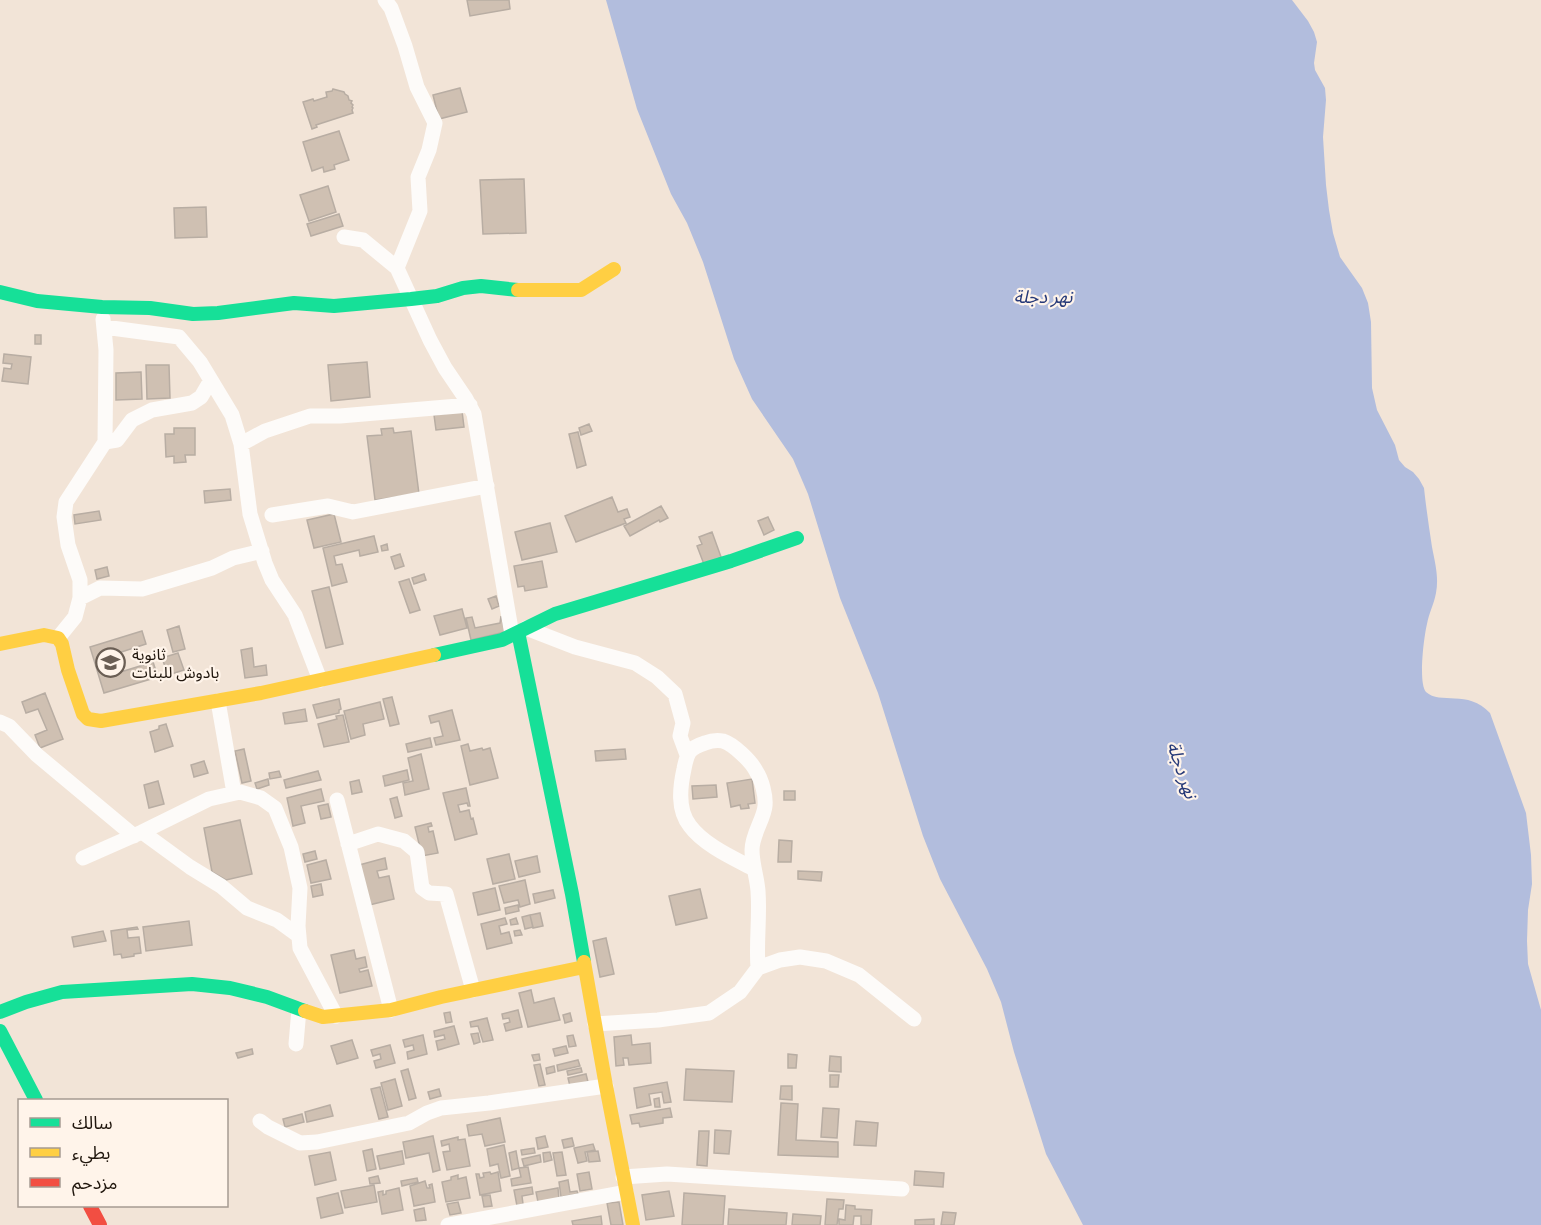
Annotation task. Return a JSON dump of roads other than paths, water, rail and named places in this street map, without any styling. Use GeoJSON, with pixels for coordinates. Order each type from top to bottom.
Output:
{"type":"FeatureCollection","features":[{"type":"Feature","properties":{"kind":"street"},"geometry":{"type":"LineString","coordinates":[[385,0],[391,8],[405,46],[417,87],[435,123],[429,150],[418,177],[420,211],[397,268]]}},
{"type":"Feature","properties":{"kind":"street"},"geometry":{"type":"LineString","coordinates":[[344,237],[363,240],[397,268],[429,340],[474,414],[572,894],[633,1225]]}},
{"type":"Feature","properties":{"kind":"street"},"geometry":{"type":"LineString","coordinates":[[0,292],[37,301],[102,307],[150,308],[193,314],[294,303],[334,306],[411,299],[481,286],[507,290],[581,290],[614,269]]}},
{"type":"Feature","properties":{"kind":"street"},"geometry":{"type":"LineString","coordinates":[[58,638],[75,617],[80,598],[80,580],[68,544],[64,517],[66,502],[105,442],[106,350],[102,307]]}},
{"type":"Feature","properties":{"kind":"street"},"geometry":{"type":"LineString","coordinates":[[104,327],[178,337],[200,362],[232,415],[241,444],[250,514],[262,551],[272,580],[295,615],[320,680]]}},
{"type":"Feature","properties":{"kind":"street"},"geometry":{"type":"LineString","coordinates":[[105,442],[117,440],[132,420],[152,410],[192,404],[201,397],[211,380]]}},
{"type":"Feature","properties":{"kind":"street"},"geometry":{"type":"LineString","coordinates":[[241,444],[265,431],[310,416],[340,416],[470,405]]}},
{"type":"Feature","properties":{"kind":"street"},"geometry":{"type":"LineString","coordinates":[[272,515],[328,506],[353,512],[487,486]]}},
{"type":"Feature","properties":{"kind":"street"},"geometry":{"type":"LineString","coordinates":[[0,644],[44,635],[58,638],[62,644],[83,714],[88,719],[101,721],[218,701],[502,640],[555,614],[731,561],[797,538]]}},
{"type":"Feature","properties":{"kind":"street"},"geometry":{"type":"LineString","coordinates":[[80,598],[100,588],[142,589],[212,568],[233,558],[262,551]]}},
{"type":"Feature","properties":{"kind":"street"},"geometry":{"type":"LineString","coordinates":[[519,632],[635,663],[657,677],[675,694],[683,723],[680,736],[687,755]]}},
{"type":"Feature","properties":{"kind":"street"},"geometry":{"type":"LineString","coordinates":[[218,701],[234,793]]}},
{"type":"Feature","properties":{"kind":"street"},"geometry":{"type":"LineString","coordinates":[[0,722],[9,726],[37,755],[138,834],[221,886],[247,908],[277,920],[299,936]]}},
{"type":"Feature","properties":{"kind":"street"},"geometry":{"type":"LineString","coordinates":[[754,869],[721,851],[689,826],[682,811],[680,792],[687,755],[692,747],[707,742],[722,741],[738,750],[756,770],[762,787],[765,807],[752,849],[758,888],[758,968]]}},
{"type":"Feature","properties":{"kind":"street"},"geometry":{"type":"LineString","coordinates":[[83,858],[209,799],[240,792],[261,798],[275,808],[291,848],[300,888],[298,926],[300,948],[336,1016]]}},
{"type":"Feature","properties":{"kind":"street"},"geometry":{"type":"LineString","coordinates":[[336,800],[391,1010]]}},
{"type":"Feature","properties":{"kind":"street"},"geometry":{"type":"LineString","coordinates":[[348,844],[378,834],[404,841],[417,852],[422,888],[429,893],[446,894],[473,990]]}},
{"type":"Feature","properties":{"kind":"street"},"geometry":{"type":"LineString","coordinates":[[595,1024],[658,1020],[709,1013],[740,992],[758,968],[780,960],[800,957],[826,961],[859,975],[914,1019]]}},
{"type":"Feature","properties":{"kind":"street"},"geometry":{"type":"LineString","coordinates":[[0,1012],[62,992],[192,984],[230,988],[267,997],[323,1017],[336,1016],[391,1010],[584,967]]}},
{"type":"Feature","properties":{"kind":"street"},"geometry":{"type":"LineString","coordinates":[[296,1044],[299,1009]]}},
{"type":"Feature","properties":{"kind":"street"},"geometry":{"type":"LineString","coordinates":[[0,1031],[35,1099]]}},
{"type":"Feature","properties":{"kind":"street"},"geometry":{"type":"LineString","coordinates":[[260,1121],[300,1143],[317,1142],[409,1122],[441,1108],[606,1086]]}},
{"type":"Feature","properties":{"kind":"street"},"geometry":{"type":"LineString","coordinates":[[448,1225],[667,1174],[902,1188]]}},
{"type":"Feature","properties":{"kind":"street"},"geometry":{"type":"LineString","coordinates":[[91,1207],[100,1225]]}},
{"type":"Feature","properties":{"kind":"water","name":"نهر دجلة"},"geometry":{"type":"Polygon","coordinates":[[[606,0],[1292,0],[1308,21],[1317,42],[1315,70],[1325,88],[1326,100],[1323,137],[1329,210],[1340,257],[1362,288],[1368,303],[1371,322],[1372,388],[1377,410],[1395,445],[1399,460],[1413,472],[1424,488],[1437,587],[1424,638],[1422,679],[1424,687],[1426,692],[1432,696],[1473,701],[1490,713],[1526,813],[1532,884],[1528,910],[1528,964],[1541,1010],[1541,1225],[1083,1225],[1046,1154],[1001,1002],[987,969],[940,879],[923,836],[878,693],[840,598],[808,494],[793,459],[752,399],[734,359],[703,262],[687,223],[671,194],[637,109],[606,0]]]}},
{"type":"Feature","properties":{"kind":"place","name":"ثانوية بادوش للبنات"},"geometry":{"type":"Point","coordinates":[111,663]}}]}
